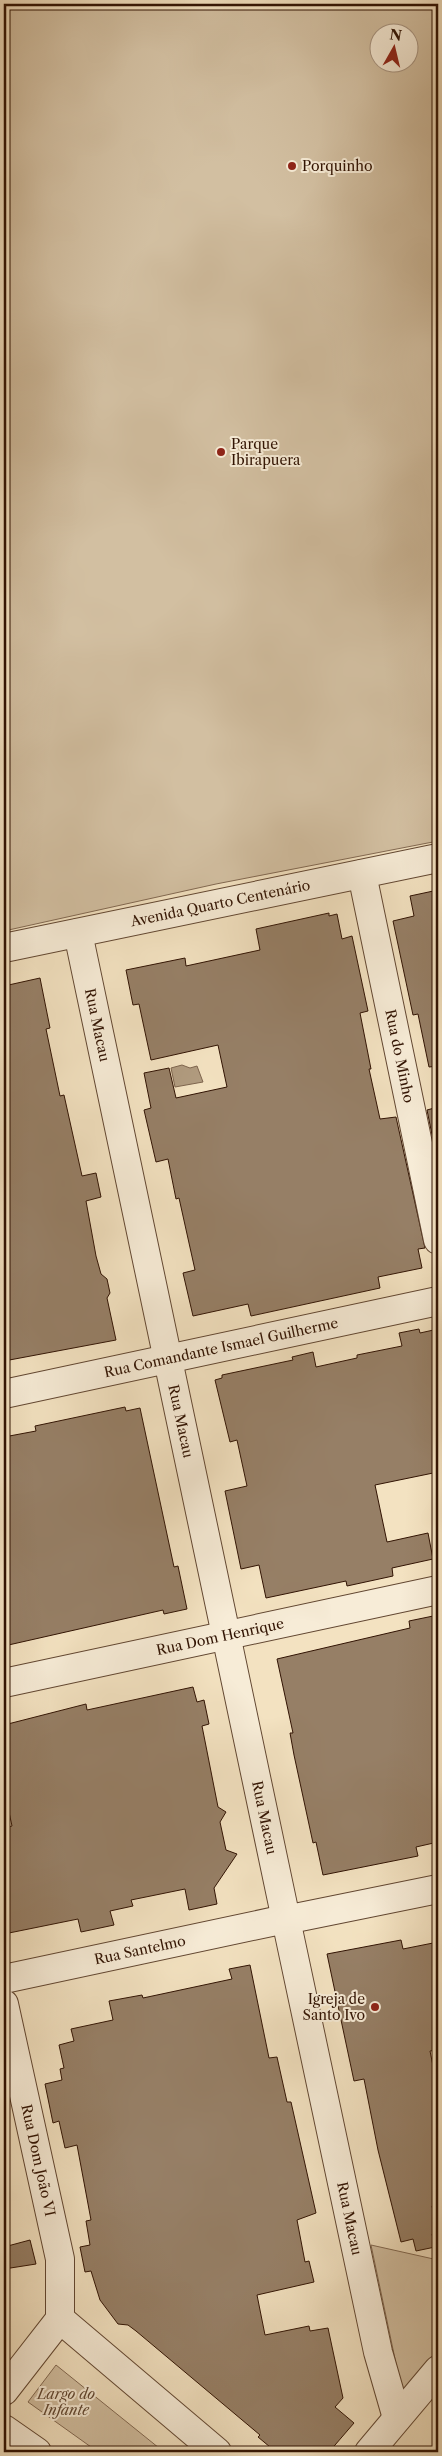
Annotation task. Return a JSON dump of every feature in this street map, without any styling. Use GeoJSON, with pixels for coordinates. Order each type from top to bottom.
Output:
{"type":"FeatureCollection","features":[{"type":"Feature","properties":{"kind":"street","name":"Avenida Quarto Centenário"},"geometry":{"type":"LineString","coordinates":[[4,948],[438,858]]}},
{"type":"Feature","properties":{"kind":"street","name":"Rua do Minho"},"geometry":{"type":"LineString","coordinates":[[362,874],[438,1240]]}},
{"type":"Feature","properties":{"kind":"street","name":"Rua Macau"},"geometry":{"type":"LineString","coordinates":[[78,933],[378,2352],[397,2418]]}},
{"type":"Feature","properties":{"kind":"street","name":"Rua Comandante Ismael Guilherme"},"geometry":{"type":"LineString","coordinates":[[4,1394],[438,1301]]}},
{"type":"Feature","properties":{"kind":"street","name":"Rua Dom Henrique"},"geometry":{"type":"LineString","coordinates":[[4,1683],[438,1590]]}},
{"type":"Feature","properties":{"kind":"street","name":"Rua Santelmo"},"geometry":{"type":"LineString","coordinates":[[4,1979],[438,1889]]}},
{"type":"Feature","properties":{"kind":"street","name":"Rua Dom João VI"},"geometry":{"type":"LineString","coordinates":[[4,2004],[60,2259],[60,2319]]}},
{"type":"Feature","properties":{"kind":"street"},"geometry":{"type":"LineString","coordinates":[[4,2391],[60,2319],[217,2452]]}},
{"type":"Feature","properties":{"kind":"street"},"geometry":{"type":"LineString","coordinates":[[369,2452],[438,2370]]}},
{"type":"Feature","properties":{"kind":"street"},"geometry":{"type":"LineString","coordinates":[[4,2429],[37,2452]]}},
{"type":"Feature","properties":{"kind":"green space","name":"Parque Ibirapuera"},"geometry":{"type":"Polygon","coordinates":[[[4,4],[438,4],[438,841],[216,884],[4,931],[4,4]]]}},
{"type":"Feature","properties":{"kind":"green space"},"geometry":{"type":"Polygon","coordinates":[[[371,2245],[438,2260],[438,2350],[402,2392],[371,2245]]]}},
{"type":"Feature","properties":{"kind":"green space","name":"Largo do Infante"},"geometry":{"type":"Polygon","coordinates":[[[56,2365],[164,2452],[98,2452],[28,2402],[56,2365]]]}},
{"type":"Feature","properties":{"kind":"shaded area"},"geometry":{"type":"Polygon","coordinates":[[[182,1065],[190,1068],[197,1066],[203,1082],[175,1087],[171,1068],[182,1065]]]}},
{"type":"Feature","properties":{"kind":"building"},"geometry":{"type":"Polygon","coordinates":[[[438,890],[438,1066],[429,1067],[418,1014],[413,1015],[393,921],[414,916],[410,896],[438,890]]]}},
{"type":"Feature","properties":{"kind":"building"},"geometry":{"type":"Polygon","coordinates":[[[329,913],[329,916],[337,914],[342,939],[352,936],[368,1011],[360,1013],[371,1069],[369,1069],[380,1119],[396,1117],[425,1248],[418,1249],[422,1268],[378,1277],[380,1288],[251,1316],[248,1304],[193,1316],[183,1273],[195,1270],[179,1198],[176,1199],[168,1159],[156,1162],[144,1110],[151,1108],[144,1073],[169,1068],[176,1098],[227,1087],[218,1045],[151,1060],[139,1004],[133,1005],[126,970],[185,958],[186,966],[260,950],[256,929],[329,913]]]}},
{"type":"Feature","properties":{"kind":"building"},"geometry":{"type":"Polygon","coordinates":[[[40,978],[50,1028],[46,1029],[60,1096],[64,1095],[82,1176],[96,1173],[101,1197],[86,1201],[96,1256],[101,1274],[107,1279],[110,1293],[107,1298],[116,1340],[4,1361],[4,986],[40,978]]]}},
{"type":"Feature","properties":{"kind":"building"},"geometry":{"type":"Polygon","coordinates":[[[438,1107],[438,1164],[427,1110],[438,1107]]]}},
{"type":"Feature","properties":{"kind":"building"},"geometry":{"type":"Polygon","coordinates":[[[419,1329],[420,1333],[438,1329],[438,1472],[375,1485],[387,1542],[428,1533],[433,1559],[392,1568],[393,1576],[347,1586],[346,1581],[266,1598],[259,1565],[241,1569],[225,1491],[247,1486],[237,1440],[230,1442],[215,1380],[222,1378],[222,1375],[293,1360],[292,1357],[313,1352],[316,1367],[357,1358],[357,1355],[402,1346],[399,1333],[419,1329]]]}},
{"type":"Feature","properties":{"kind":"building"},"geometry":{"type":"Polygon","coordinates":[[[125,1407],[126,1411],[140,1408],[174,1567],[178,1566],[187,1609],[164,1614],[163,1610],[4,1646],[4,1437],[36,1431],[35,1426],[125,1407]]]}},
{"type":"Feature","properties":{"kind":"building"},"geometry":{"type":"Polygon","coordinates":[[[438,1615],[438,1842],[416,1847],[418,1856],[323,1875],[316,1842],[313,1843],[294,1755],[290,1733],[293,1733],[277,1659],[410,1628],[409,1621],[438,1615]]]}},
{"type":"Feature","properties":{"kind":"building"},"geometry":{"type":"Polygon","coordinates":[[[193,1687],[197,1702],[204,1700],[209,1724],[202,1726],[218,1807],[226,1812],[220,1822],[226,1850],[237,1854],[214,1888],[217,1904],[189,1910],[185,1889],[131,1900],[133,1906],[110,1911],[114,1925],[81,1932],[78,1919],[4,1934],[4,1828],[12,1826],[4,1789],[4,1725],[86,1704],[87,1710],[193,1687]]]}},
{"type":"Feature","properties":{"kind":"building"},"geometry":{"type":"Polygon","coordinates":[[[401,1940],[403,1949],[438,1942],[438,2050],[430,2051],[438,2091],[438,2204],[432,2206],[438,2233],[432,2234],[435,2247],[416,2251],[413,2239],[401,2242],[378,2150],[364,2079],[354,2081],[327,1954],[401,1940]]]}},
{"type":"Feature","properties":{"kind":"building"},"geometry":{"type":"Polygon","coordinates":[[[250,1965],[269,2058],[277,2057],[287,2102],[291,2102],[316,2213],[297,2220],[305,2262],[309,2261],[314,2282],[257,2295],[265,2335],[309,2326],[310,2331],[328,2328],[343,2398],[335,2407],[354,2423],[329,2452],[276,2452],[258,2437],[260,2435],[136,2331],[128,2325],[118,2324],[100,2300],[91,2271],[85,2272],[80,2247],[90,2245],[86,2221],[91,2220],[77,2145],[65,2148],[59,2121],[53,2123],[45,2084],[62,2080],[60,2069],[64,2068],[59,2045],[74,2041],[71,2029],[113,2020],[109,2001],[142,1995],[143,1998],[232,1979],[229,1969],[250,1965]]]}},
{"type":"Feature","properties":{"kind":"building"},"geometry":{"type":"Polygon","coordinates":[[[30,2240],[36,2264],[4,2269],[4,2247],[30,2240]]]}},
{"type":"Feature","properties":{"kind":"place","name":"Porquinho"},"geometry":{"type":"Point","coordinates":[292,166]}},
{"type":"Feature","properties":{"kind":"place","name":"Parque Ibirapuera"},"geometry":{"type":"Point","coordinates":[221,452]}},
{"type":"Feature","properties":{"kind":"place","name":"Igreja de Santo Ivo"},"geometry":{"type":"Point","coordinates":[375,2007]}}]}
